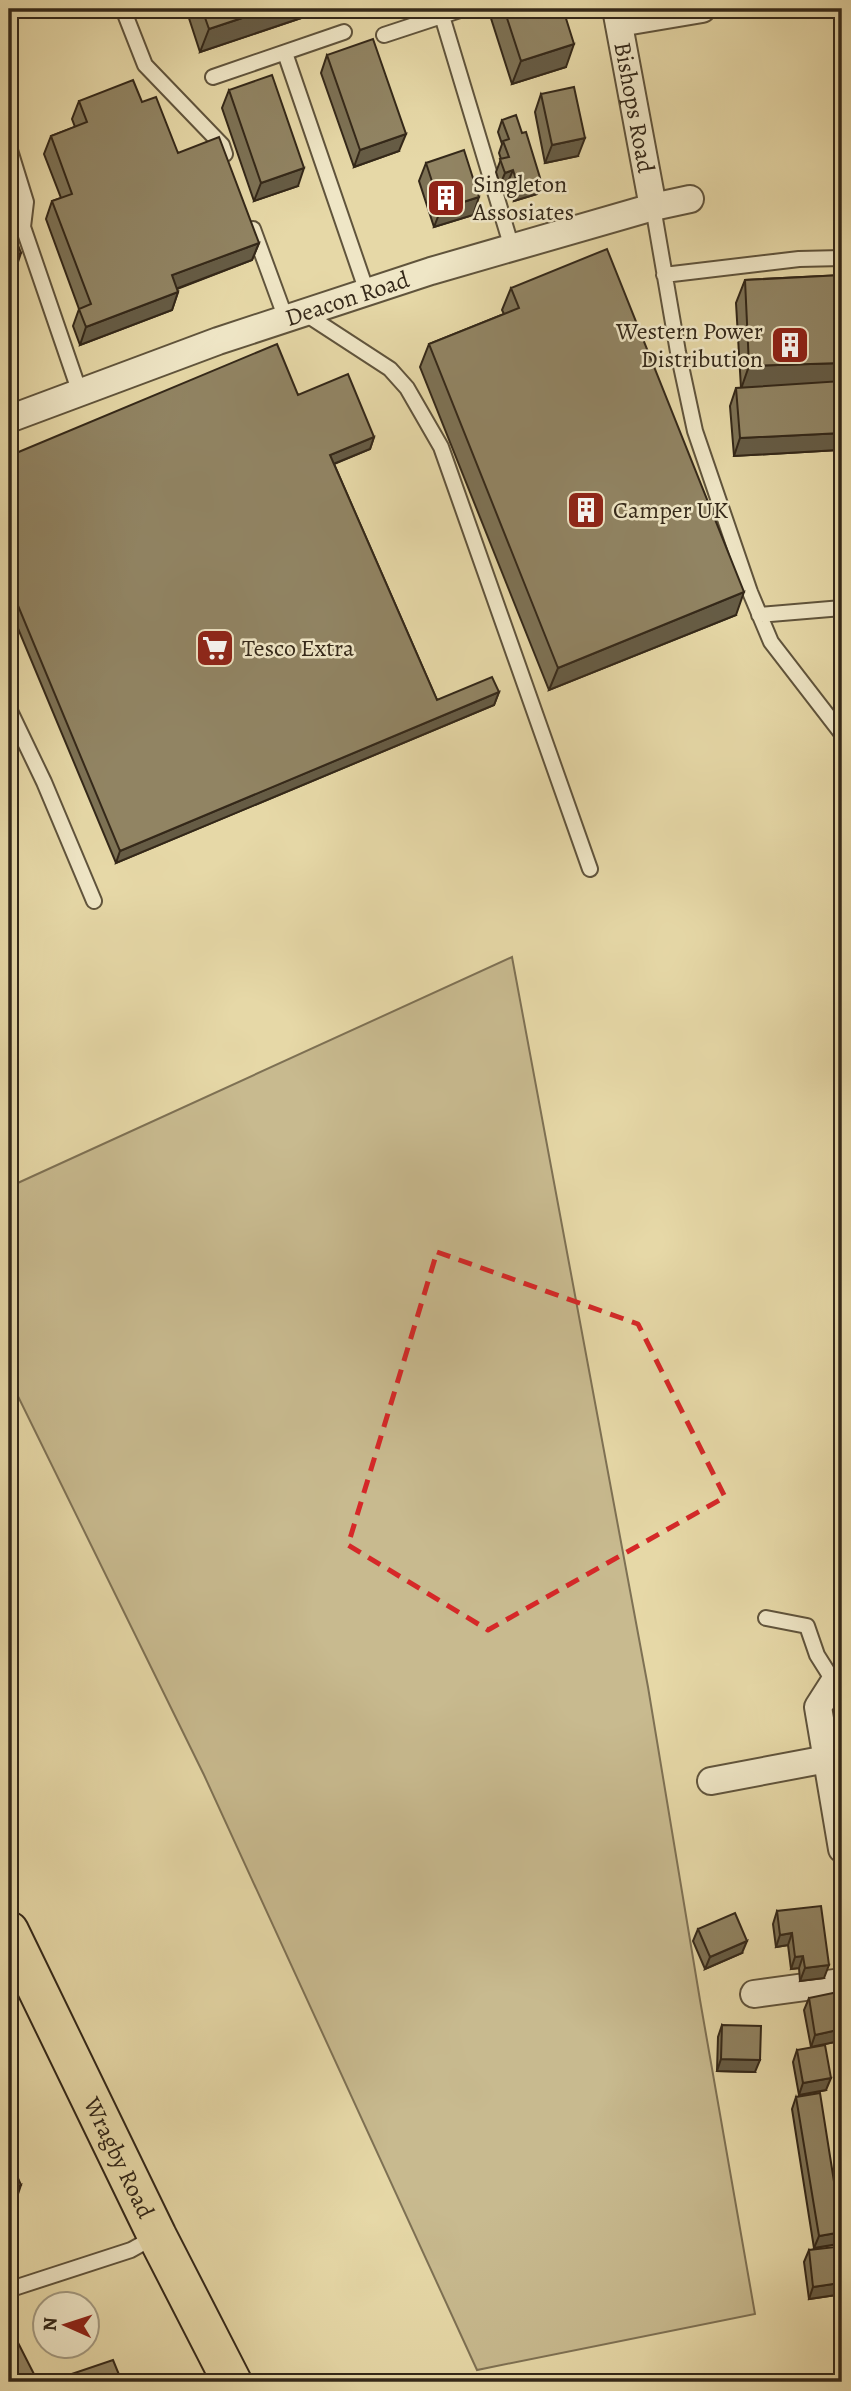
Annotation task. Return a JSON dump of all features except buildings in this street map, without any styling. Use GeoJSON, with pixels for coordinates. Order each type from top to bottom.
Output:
{"type":"FeatureCollection","features":[{"type":"Feature","properties":{"kind":"main road","name":"Wragby Road"},"geometry":{"type":"LineString","coordinates":[[9,1931],[157,2236],[232,2382]]}},
{"type":"Feature","properties":{"kind":"street"},"geometry":{"type":"LineString","coordinates":[[617,16],[702,9]]}},
{"type":"Feature","properties":{"kind":"street","name":"Bishops Road"},"geometry":{"type":"LineString","coordinates":[[617,16],[653,207]]}},
{"type":"Feature","properties":{"kind":"street","name":"Deacon Road"},"geometry":{"type":"LineString","coordinates":[[9,419],[218,341],[367,292],[653,207],[690,199]]}},
{"type":"Feature","properties":{"kind":"street"},"geometry":{"type":"LineString","coordinates":[[838,1681],[818,1707],[842,1849]]}},
{"type":"Feature","properties":{"kind":"street"},"geometry":{"type":"LineString","coordinates":[[711,1781],[827,1759]]}},
{"type":"Feature","properties":{"kind":"street"},"geometry":{"type":"LineString","coordinates":[[754,1994],[842,1982]]}},
{"type":"Feature","properties":{"kind":"lane"},"geometry":{"type":"LineString","coordinates":[[123,9],[145,65],[222,145],[231,170]]}},
{"type":"Feature","properties":{"kind":"lane"},"geometry":{"type":"LineString","coordinates":[[384,35],[463,9]]}},
{"type":"Feature","properties":{"kind":"lane"},"geometry":{"type":"LineString","coordinates":[[442,16],[512,248]]}},
{"type":"Feature","properties":{"kind":"lane"},"geometry":{"type":"LineString","coordinates":[[213,78],[344,32]]}},
{"type":"Feature","properties":{"kind":"lane"},"geometry":{"type":"LineString","coordinates":[[285,53],[367,292]]}},
{"type":"Feature","properties":{"kind":"lane"},"geometry":{"type":"LineString","coordinates":[[9,147],[26,202],[23,226],[80,393]]}},
{"type":"Feature","properties":{"kind":"lane"},"geometry":{"type":"LineString","coordinates":[[653,207],[678,352],[695,431],[750,592],[771,642],[842,734]]}},
{"type":"Feature","properties":{"kind":"lane"},"geometry":{"type":"LineString","coordinates":[[249,219],[295,316],[390,369],[407,388],[441,447],[590,869]]}},
{"type":"Feature","properties":{"kind":"lane"},"geometry":{"type":"LineString","coordinates":[[664,275],[842,258]]}},
{"type":"Feature","properties":{"kind":"lane"},"geometry":{"type":"LineString","coordinates":[[760,615],[842,608]]}},
{"type":"Feature","properties":{"kind":"lane"},"geometry":{"type":"LineString","coordinates":[[9,709],[44,782],[94,901]]}},
{"type":"Feature","properties":{"kind":"lane"},"geometry":{"type":"LineString","coordinates":[[766,1618],[807,1626],[817,1655],[838,1681]]}},
{"type":"Feature","properties":{"kind":"lane"},"geometry":{"type":"LineString","coordinates":[[11,2289],[131,2250],[157,2236]]}},
{"type":"Feature","properties":{"kind":"highlighted area"},"geometry":{"type":"Polygon","coordinates":[[[437,1252],[638,1324],[725,1497],[488,1630],[348,1545],[437,1252]]]}},
{"type":"Feature","properties":{"kind":"shaded area"},"geometry":{"type":"Polygon","coordinates":[[[512,957],[648,1687],[755,2314],[477,2370],[204,1775],[9,1378],[9,1187],[512,957]]]}},
{"type":"Feature","properties":{"kind":"place","name":"Singleton Assosiates"},"geometry":{"type":"Point","coordinates":[446,198]}},
{"type":"Feature","properties":{"kind":"place","name":"Western Power Distribution"},"geometry":{"type":"Point","coordinates":[790,345]}},
{"type":"Feature","properties":{"kind":"place","name":"Camper UK"},"geometry":{"type":"Point","coordinates":[586,510]}},
{"type":"Feature","properties":{"kind":"place","name":"Tesco Extra"},"geometry":{"type":"Point","coordinates":[215,648]}}]}
